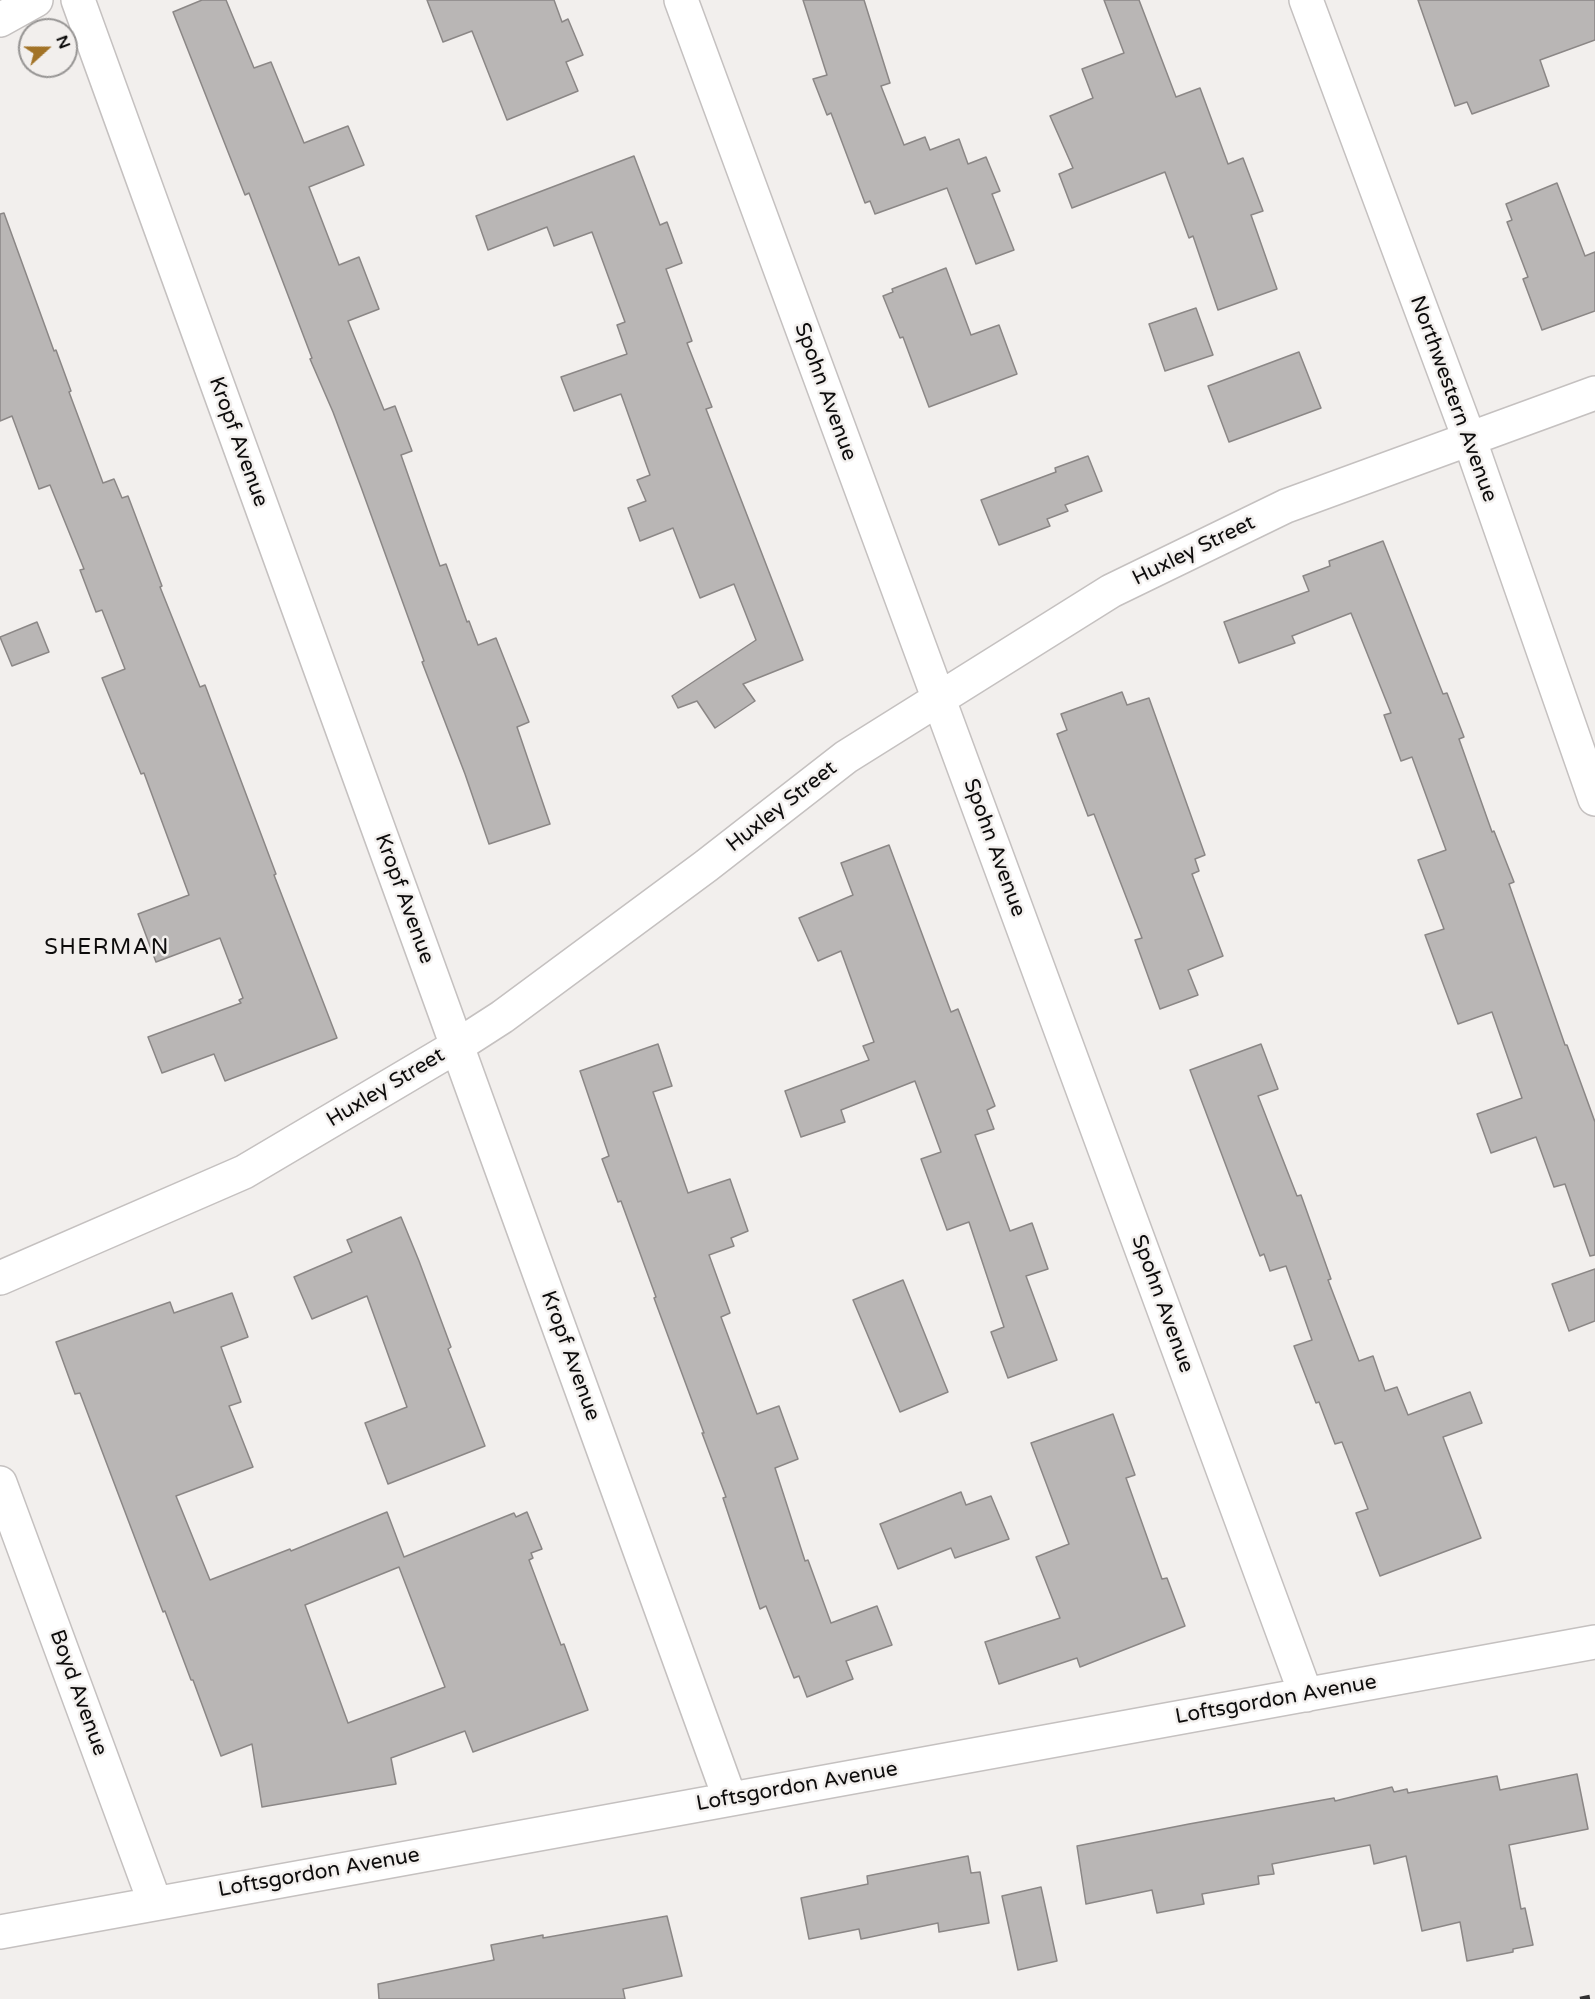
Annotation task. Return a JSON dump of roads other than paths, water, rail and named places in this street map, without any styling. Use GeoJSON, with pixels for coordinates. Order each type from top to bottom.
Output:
{"type":"FeatureCollection","features":[{"type":"Feature","properties":{"kind":"street"},"geometry":{"type":"LineString","coordinates":[[0,20],[36,0]]}},
{"type":"Feature","properties":{"kind":"street","name":"Kropf Avenue"},"geometry":{"type":"LineString","coordinates":[[78,0],[730,1799]]}},
{"type":"Feature","properties":{"kind":"street","name":"Spohn Avenue"},"geometry":{"type":"LineString","coordinates":[[681,0],[1306,1695]]}},
{"type":"Feature","properties":{"kind":"street","name":"Northwestern Avenue"},"geometry":{"type":"LineString","coordinates":[[1306,0],[1469,438],[1595,799]]}},
{"type":"Feature","properties":{"kind":"street","name":"Huxley Street"},"geometry":{"type":"LineString","coordinates":[[0,1278],[244,1172],[457,1046],[502,1017],[706,866],[846,757],[1111,591],[1286,506],[1595,393]]}},
{"type":"Feature","properties":{"kind":"street","name":"Boyd Avenue"},"geometry":{"type":"LineString","coordinates":[[0,1483],[155,1903]]}},
{"type":"Feature","properties":{"kind":"street","name":"Loftsgordon Avenue"},"geometry":{"type":"LineString","coordinates":[[0,1932],[1595,1642]]}},
{"type":"Feature","properties":{"kind":"railway"},"geometry":{"type":"LineString","coordinates":[[1580,1999],[1595,1996]]}},
{"type":"Feature","properties":{"kind":"district","name":"SHERMAN"},"geometry":{"type":"Point","coordinates":[107,948]}}]}
